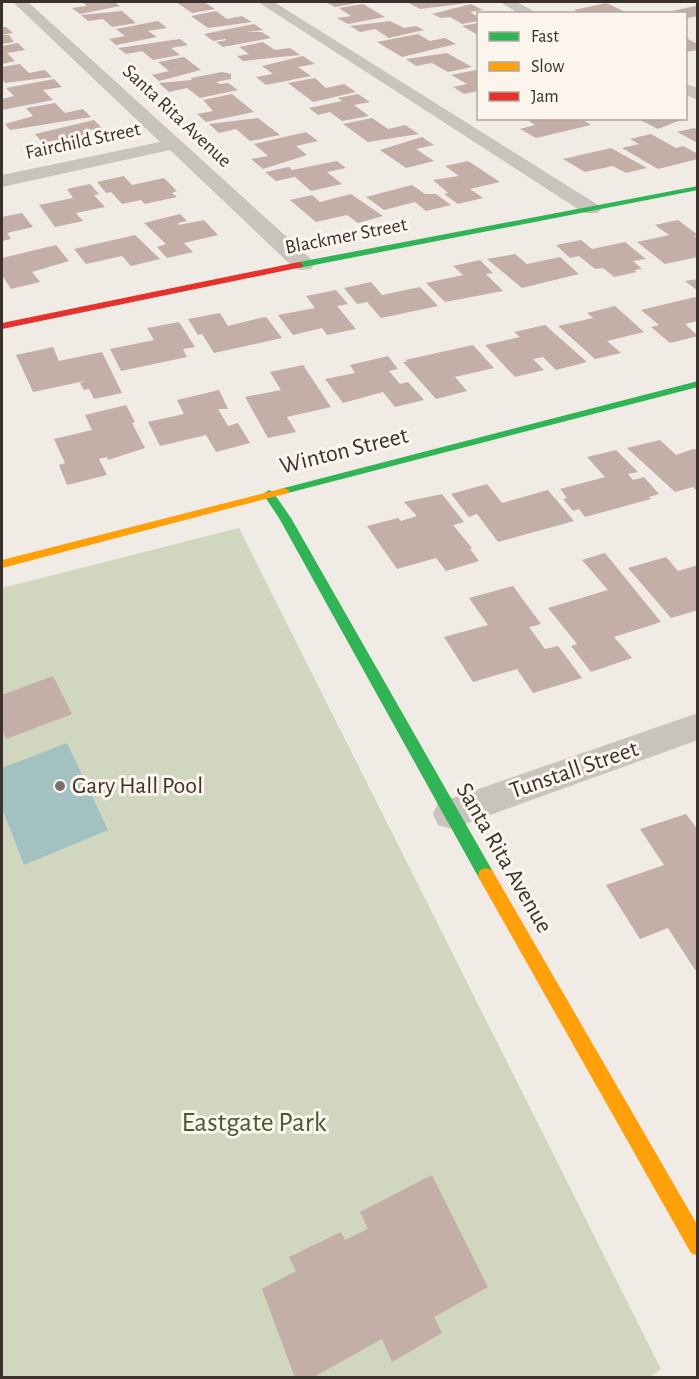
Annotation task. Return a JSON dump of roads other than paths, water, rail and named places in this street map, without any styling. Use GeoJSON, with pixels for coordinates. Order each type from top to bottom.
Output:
{"type":"FeatureCollection","features":[{"type":"Feature","properties":{"kind":"street","name":"Santa Rita Avenue"},"geometry":{"type":"LineString","coordinates":[[20,2],[303,264]]}},
{"type":"Feature","properties":{"kind":"street"},"geometry":{"type":"LineString","coordinates":[[266,2],[591,209]]}},
{"type":"Feature","properties":{"kind":"street"},"geometry":{"type":"LineString","coordinates":[[507,2],[528,12]]}},
{"type":"Feature","properties":{"kind":"street","name":"Fairchild Street"},"geometry":{"type":"LineString","coordinates":[[2,181],[174,144]]}},
{"type":"Feature","properties":{"kind":"street","name":"Blackmer Street"},"geometry":{"type":"LineString","coordinates":[[2,326],[303,264],[698,188]]}},
{"type":"Feature","properties":{"kind":"street","name":"Winton Street"},"geometry":{"type":"LineString","coordinates":[[2,564],[698,384]]}},
{"type":"Feature","properties":{"kind":"street","name":"Santa Rita Avenue"},"geometry":{"type":"LineString","coordinates":[[269,494],[285,518],[698,1246]]}},
{"type":"Feature","properties":{"kind":"street","name":"Tunstall Street"},"geometry":{"type":"LineString","coordinates":[[451,814],[698,726]]}},
{"type":"Feature","properties":{"kind":"water"},"geometry":{"type":"Polygon","coordinates":[[[67,743],[108,830],[24,865],[2,808],[2,768],[67,743]]]}},
{"type":"Feature","properties":{"kind":"place","name":"Gary Hall Pool"},"geometry":{"type":"Point","coordinates":[60,786]}},
{"type":"Feature","properties":{"kind":"park label","name":"Eastgate Park"},"geometry":{"type":"Point","coordinates":[254,1123]}}]}
